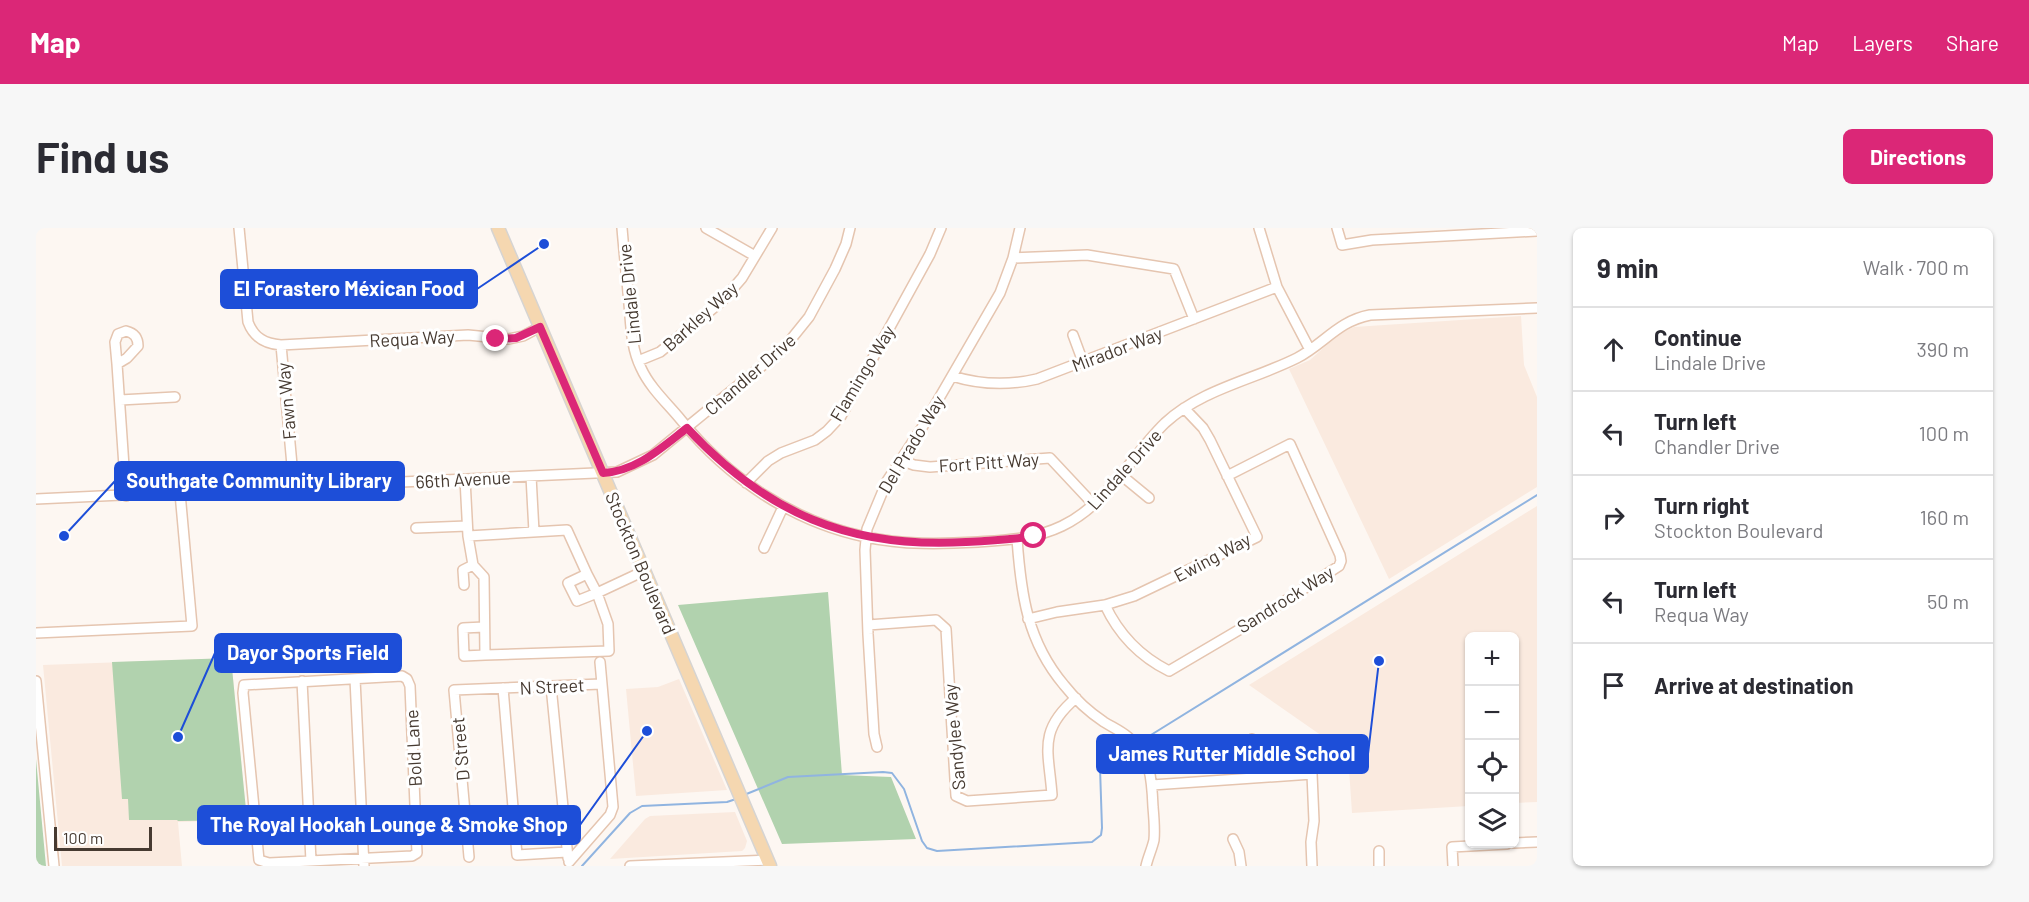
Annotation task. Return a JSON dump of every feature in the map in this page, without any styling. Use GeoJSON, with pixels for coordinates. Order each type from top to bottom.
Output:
{"type":"FeatureCollection","features":[{"type":"Feature","properties":{"kind":"main road","name":"Stockton Boulevard"},"geometry":{"type":"LineString","coordinates":[[498,228],[769,863]]}},
{"type":"Feature","properties":{"kind":"street","name":"Fawn Way"},"geometry":{"type":"LineString","coordinates":[[239,228],[248,322],[254,335],[273,345],[281,345],[294,487]]}},
{"type":"Feature","properties":{"kind":"street","name":"Lindale Drive"},"geometry":{"type":"LineString","coordinates":[[622,228],[633,347],[638,361],[646,377],[687,428],[717,459],[746,483],[783,507],[825,525],[866,537],[933,544],[1017,539],[1061,527],[1094,505],[1155,433],[1184,408],[1215,392],[1288,363],[1311,350],[1341,326],[1363,317],[1537,308]]}},
{"type":"Feature","properties":{"kind":"street"},"geometry":{"type":"LineString","coordinates":[[706,228],[755,256]]}},
{"type":"Feature","properties":{"kind":"street","name":"Barkley Way"},"geometry":{"type":"LineString","coordinates":[[638,361],[660,352],[722,301],[742,278],[772,228]]}},
{"type":"Feature","properties":{"kind":"street","name":"Chandler Drive"},"geometry":{"type":"LineString","coordinates":[[603,473],[617,472],[653,455],[778,354],[795,337],[809,317],[835,269],[850,228]]}},
{"type":"Feature","properties":{"kind":"street","name":"Flamingo Way"},"geometry":{"type":"LineString","coordinates":[[746,483],[768,461],[781,453],[815,440],[841,416],[930,254],[941,228]]}},
{"type":"Feature","properties":{"kind":"street","name":"Del Prado Way"},"geometry":{"type":"LineString","coordinates":[[877,747],[874,734],[868,625],[866,537],[879,496],[923,426],[999,293],[1013,258],[1020,228]]}},
{"type":"Feature","properties":{"kind":"street"},"geometry":{"type":"LineString","coordinates":[[1259,228],[1277,287],[1311,350]]}},
{"type":"Feature","properties":{"kind":"street"},"geometry":{"type":"LineString","coordinates":[[1337,228],[1342,245],[1372,240],[1537,231]]}},
{"type":"Feature","properties":{"kind":"street"},"geometry":{"type":"LineString","coordinates":[[1013,258],[1087,255],[1173,269],[1194,319]]}},
{"type":"Feature","properties":{"kind":"street","name":"Mirador Way"},"geometry":{"type":"LineString","coordinates":[[952,376],[981,383],[1009,384],[1044,377],[1277,287]]}},
{"type":"Feature","properties":{"kind":"street","name":"Requa Way"},"geometry":{"type":"LineString","coordinates":[[281,345],[468,335],[509,339],[523,336],[540,327]]}},
{"type":"Feature","properties":{"kind":"street"},"geometry":{"type":"LineString","coordinates":[[1073,334],[1083,362]]}},
{"type":"Feature","properties":{"kind":"street"},"geometry":{"type":"LineString","coordinates":[[117,364],[126,496]]}},
{"type":"Feature","properties":{"kind":"street"},"geometry":{"type":"LineString","coordinates":[[120,400],[175,397]]}},
{"type":"Feature","properties":{"kind":"street","name":"Ewing Way"},"geometry":{"type":"LineString","coordinates":[[1028,619],[1105,605],[1142,593],[1257,537],[1207,434],[1184,408]]}},
{"type":"Feature","properties":{"kind":"street","name":"Sandrock Way"},"geometry":{"type":"LineString","coordinates":[[1105,605],[1121,634],[1132,646],[1144,657],[1169,671],[1254,621],[1338,566],[1341,561],[1340,555],[1290,444],[1227,476]]}},
{"type":"Feature","properties":{"kind":"street","name":"Fort Pitt Way"},"geometry":{"type":"LineString","coordinates":[[900,460],[930,467],[1050,458],[1094,505]]}},
{"type":"Feature","properties":{"kind":"street","name":"66th Avenue"},"geometry":{"type":"LineString","coordinates":[[36,500],[603,473]]}},
{"type":"Feature","properties":{"kind":"street"},"geometry":{"type":"LineString","coordinates":[[1121,475],[1149,498]]}},
{"type":"Feature","properties":{"kind":"street"},"geometry":{"type":"LineString","coordinates":[[531,476],[534,532]]}},
{"type":"Feature","properties":{"kind":"street"},"geometry":{"type":"LineString","coordinates":[[465,479],[467,526],[473,565],[484,577],[485,655]]}},
{"type":"Feature","properties":{"kind":"street"},"geometry":{"type":"LineString","coordinates":[[36,633],[192,626],[180,493]]}},
{"type":"Feature","properties":{"kind":"street"},"geometry":{"type":"LineString","coordinates":[[764,548],[783,507]]}},
{"type":"Feature","properties":{"kind":"street"},"geometry":{"type":"LineString","coordinates":[[416,528],[467,526]]}},
{"type":"Feature","properties":{"kind":"street"},"geometry":{"type":"LineString","coordinates":[[468,536],[567,530],[597,593],[608,624],[609,651],[464,656],[464,628],[484,627]]}},
{"type":"Feature","properties":{"kind":"street"},"geometry":{"type":"LineString","coordinates":[[1017,539],[1021,590],[1028,619],[1048,662],[1063,685],[1076,698],[1103,721],[1131,739],[1143,753],[1149,767],[1154,837],[1146,866]]}},
{"type":"Feature","properties":{"kind":"street"},"geometry":{"type":"LineString","coordinates":[[464,585],[463,570],[473,565]]}},
{"type":"Feature","properties":{"kind":"street"},"geometry":{"type":"LineString","coordinates":[[587,574],[568,583],[578,602],[644,571]]}},
{"type":"Feature","properties":{"kind":"street","name":"Sandylee Way"},"geometry":{"type":"LineString","coordinates":[[868,625],[936,620],[946,628],[956,796],[961,800],[1052,795],[1047,758],[1048,738],[1056,719],[1076,698]]}},
{"type":"Feature","properties":{"kind":"street","name":"N Street"},"geometry":{"type":"LineString","coordinates":[[569,860],[610,815],[613,807],[600,662]]}},
{"type":"Feature","properties":{"kind":"street","name":"Bold Lane"},"geometry":{"type":"LineString","coordinates":[[355,679],[405,677],[409,682],[410,698],[417,853],[412,856],[364,862]]}},
{"type":"Feature","properties":{"kind":"street"},"geometry":{"type":"LineString","coordinates":[[355,679],[364,862],[265,863],[258,858],[243,688],[247,684],[302,681],[355,679]]}},
{"type":"Feature","properties":{"kind":"street"},"geometry":{"type":"LineString","coordinates":[[36,681],[54,866]]}},
{"type":"Feature","properties":{"kind":"street"},"geometry":{"type":"LineString","coordinates":[[302,681],[311,861]]}},
{"type":"Feature","properties":{"kind":"street","name":"N Street"},"geometry":{"type":"LineString","coordinates":[[503,688],[601,684]]}},
{"type":"Feature","properties":{"kind":"street"},"geometry":{"type":"LineString","coordinates":[[503,688],[517,855],[569,860],[551,686]]}},
{"type":"Feature","properties":{"kind":"street","name":"D Street"},"geometry":{"type":"LineString","coordinates":[[469,856],[454,690],[503,688]]}},
{"type":"Feature","properties":{"kind":"street"},"geometry":{"type":"LineString","coordinates":[[1252,739],[1254,778]]}},
{"type":"Feature","properties":{"kind":"street"},"geometry":{"type":"LineString","coordinates":[[1152,785],[1312,774],[1314,821],[1312,866]]}},
{"type":"Feature","properties":{"kind":"street"},"geometry":{"type":"LineString","coordinates":[[1233,840],[1239,852],[1241,866]]}},
{"type":"Feature","properties":{"kind":"street"},"geometry":{"type":"LineString","coordinates":[[1519,843],[1537,842]]}},
{"type":"Feature","properties":{"kind":"street"},"geometry":{"type":"LineString","coordinates":[[1453,866],[1452,847],[1465,846]]}},
{"type":"Feature","properties":{"kind":"street"},"geometry":{"type":"LineString","coordinates":[[1378,851],[1379,866]]}},
{"type":"Feature","properties":{"kind":"street"},"geometry":{"type":"LineString","coordinates":[[630,866],[769,863]]}},
{"type":"Feature","properties":{"kind":"shaded area"},"geometry":{"type":"Polygon","coordinates":[[[1521,316],[1524,365],[1537,397],[1537,487],[1389,579],[1289,369],[1310,360],[1340,333],[1354,327],[1521,316]]]}},
{"type":"Feature","properties":{"kind":"shaded area"},"geometry":{"type":"Polygon","coordinates":[[[1537,506],[1537,802],[1519,803],[1519,632],[1465,632],[1465,806],[1352,813],[1348,754],[1249,685],[1537,506]]]}},
{"type":"Feature","properties":{"kind":"shaded area"},"geometry":{"type":"Polygon","coordinates":[[[231,658],[247,820],[178,822],[182,866],[62,866],[43,665],[231,658]]]}},
{"type":"Feature","properties":{"kind":"shaded area"},"geometry":{"type":"Polygon","coordinates":[[[679,679],[727,790],[636,796],[626,689],[658,687],[679,679]]]}},
{"type":"Feature","properties":{"kind":"shaded area"},"geometry":{"type":"Polygon","coordinates":[[[735,812],[747,841],[742,851],[610,859],[650,816],[735,812]]]}},
{"type":"Feature","properties":{"kind":"green space"},"geometry":{"type":"Polygon","coordinates":[[[828,592],[842,775],[891,777],[916,839],[782,844],[678,605],[828,592]]]}},
{"type":"Feature","properties":{"kind":"green space"},"geometry":{"type":"Polygon","coordinates":[[[231,658],[247,820],[129,820],[128,799],[122,799],[112,662],[231,658]]]}},
{"type":"Feature","properties":{"kind":"green space"},"geometry":{"type":"Polygon","coordinates":[[[36,759],[46,866],[36,866],[36,759]]]}},
{"type":"Feature","properties":{"kind":"waterway"},"geometry":{"type":"LineString","coordinates":[[1138,743],[1537,495]]}},
{"type":"Feature","properties":{"kind":"waterway"},"geometry":{"type":"LineString","coordinates":[[744,795],[788,777],[892,773],[904,789],[922,841],[927,848],[937,851],[1092,842],[1101,835],[1102,828],[1100,768],[1133,746]]}},
{"type":"Feature","properties":{"kind":"waterway"},"geometry":{"type":"LineString","coordinates":[[582,866],[630,813],[642,806],[727,802],[736,799]]}},
{"type":"Feature","properties":{"kind":"place","name":"El Forastero Méxican Food"},"geometry":{"type":"Point","coordinates":[544,244]}},
{"type":"Feature","properties":{"kind":"place","name":"Southgate Community Library"},"geometry":{"type":"Point","coordinates":[64,536]}},
{"type":"Feature","properties":{"kind":"place","name":"James Rutter Middle School"},"geometry":{"type":"Point","coordinates":[1379,661]}},
{"type":"Feature","properties":{"kind":"place","name":"The Royal Hookah Lounge & Smoke Shop"},"geometry":{"type":"Point","coordinates":[647,731]}},
{"type":"Feature","properties":{"kind":"place","name":"Dayor Sports Field"},"geometry":{"type":"Point","coordinates":[178,737]}},
{"type":"Feature","properties":{"kind":"route"},"geometry":{"type":"LineString","coordinates":[[496,339],[516,338],[540,327],[603,473],[617,472],[636,465],[653,455],[687,428],[717,459],[746,483],[783,507],[835,528],[889,541],[933,544],[1034,536]]}}]}
